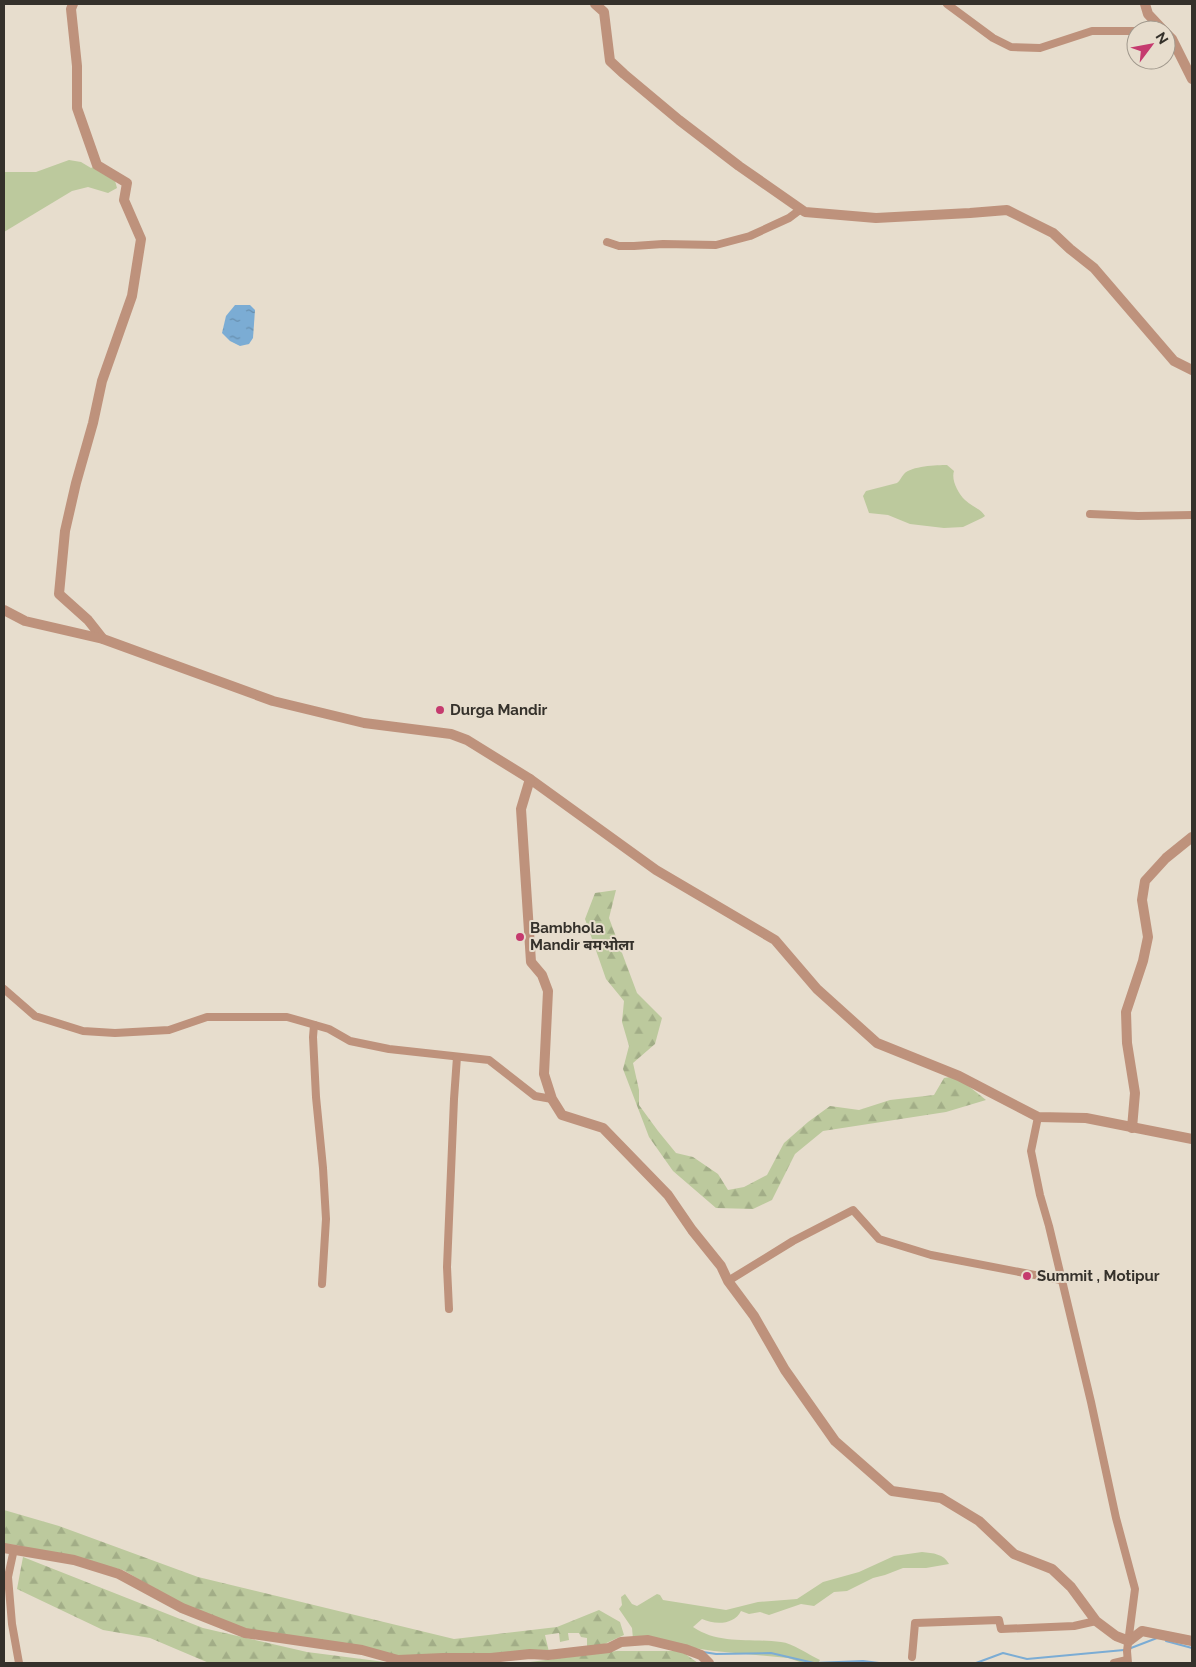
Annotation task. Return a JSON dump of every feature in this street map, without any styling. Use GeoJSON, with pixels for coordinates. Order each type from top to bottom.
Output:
{"type":"FeatureCollection","features":[{"type":"Feature","properties":{"kind":"street"},"geometry":{"type":"LineString","coordinates":[[73,4],[71,8],[77,66],[77,108],[96,165],[127,183],[124,200],[141,239],[132,296],[102,381],[93,423],[76,483],[65,531],[59,594],[88,620],[103,639]]}},
{"type":"Feature","properties":{"kind":"street"},"geometry":{"type":"LineString","coordinates":[[595,4],[604,12],[610,61],[679,120],[739,166],[801,209],[806,212],[876,218],[1007,210],[1054,233],[1070,249],[1094,268],[1174,361],[1192,370]]}},
{"type":"Feature","properties":{"kind":"street"},"geometry":{"type":"LineString","coordinates":[[947,4],[993,38],[1012,47],[1040,48],[1092,31],[1126,31]]}},
{"type":"Feature","properties":{"kind":"street"},"geometry":{"type":"LineString","coordinates":[[1145,4],[1148,14],[1154,20]]}},
{"type":"Feature","properties":{"kind":"street"},"geometry":{"type":"LineString","coordinates":[[1176,51],[1192,79]]}},
{"type":"Feature","properties":{"kind":"street"},"geometry":{"type":"LineString","coordinates":[[606,242],[618,246],[663,244],[716,245],[750,236],[789,218],[801,209]]}},
{"type":"Feature","properties":{"kind":"street"},"geometry":{"type":"LineString","coordinates":[[1090,514],[1138,516],[1192,515]]}},
{"type":"Feature","properties":{"kind":"street"},"geometry":{"type":"LineString","coordinates":[[4,610],[24,621],[103,639],[273,701],[364,723],[451,734],[467,740],[530,779],[656,870],[775,940],[817,989],[877,1043],[959,1076],[1038,1117],[1086,1118],[1192,1139]]}},
{"type":"Feature","properties":{"kind":"street"},"geometry":{"type":"LineString","coordinates":[[530,779],[521,809],[531,962],[542,975],[548,991],[544,1074],[552,1099],[562,1115],[603,1128],[668,1195],[692,1230],[721,1266],[728,1281],[754,1316],[785,1370],[835,1441],[892,1490],[941,1498],[979,1521],[1014,1554],[1052,1569],[1071,1587],[1096,1621],[1116,1636],[1124,1656]]}},
{"type":"Feature","properties":{"kind":"street"},"geometry":{"type":"LineString","coordinates":[[1132,1128],[1136,1093],[1127,1043],[1126,1012],[1143,961],[1148,937],[1142,900],[1145,881],[1166,858],[1192,837]]}},
{"type":"Feature","properties":{"kind":"street"},"geometry":{"type":"LineString","coordinates":[[4,989],[35,1016],[83,1031],[115,1033],[169,1030],[207,1017],[287,1017],[329,1029],[350,1041],[389,1049],[488,1060],[535,1096],[552,1099]]}},
{"type":"Feature","properties":{"kind":"street"},"geometry":{"type":"LineString","coordinates":[[314,1025],[316,1097],[326,1219],[322,1284]]}},
{"type":"Feature","properties":{"kind":"street"},"geometry":{"type":"LineString","coordinates":[[449,1308],[447,1267],[457,1057]]}},
{"type":"Feature","properties":{"kind":"street"},"geometry":{"type":"LineString","coordinates":[[1038,1117],[1031,1151],[1040,1195],[1091,1402],[1116,1518],[1135,1589],[1124,1656]]}},
{"type":"Feature","properties":{"kind":"street"},"geometry":{"type":"LineString","coordinates":[[728,1281],[793,1241],[853,1210],[879,1239],[931,1255],[1061,1280]]}},
{"type":"Feature","properties":{"kind":"street"},"geometry":{"type":"LineString","coordinates":[[19,1663],[12,1624],[8,1577],[9,1548],[74,1560],[119,1574],[182,1608],[245,1633],[362,1650],[398,1660],[491,1658],[530,1654],[548,1655],[608,1648],[621,1642],[648,1640],[701,1655],[709,1663]]}},
{"type":"Feature","properties":{"kind":"street"},"geometry":{"type":"LineString","coordinates":[[912,1657],[915,1623],[999,1620],[1000,1629],[1074,1626],[1096,1621]]}},
{"type":"Feature","properties":{"kind":"street"},"geometry":{"type":"LineString","coordinates":[[1124,1656],[1142,1631],[1192,1641]]}},
{"type":"Feature","properties":{"kind":"green space"},"geometry":{"type":"Polygon","coordinates":[[[69,160],[81,162],[114,177],[117,188],[108,193],[88,187],[72,191],[4,232],[4,172],[36,172],[69,160]]]}},
{"type":"Feature","properties":{"kind":"green space"},"geometry":{"type":"Polygon","coordinates":[[[947,465],[954,471],[954,482],[960,494],[985,516],[963,527],[944,528],[910,524],[888,515],[869,513],[863,496],[866,491],[897,483],[907,471],[912,469],[947,465]]]}},
{"type":"Feature","properties":{"kind":"green space"},"geometry":{"type":"Polygon","coordinates":[[[616,890],[609,918],[637,993],[662,1018],[655,1044],[633,1063],[639,1090],[639,1105],[676,1153],[693,1157],[718,1174],[728,1190],[744,1187],[767,1175],[784,1143],[830,1106],[859,1110],[890,1100],[934,1095],[944,1078],[956,1076],[986,1100],[946,1112],[823,1131],[795,1154],[772,1200],[753,1209],[716,1208],[673,1171],[649,1137],[623,1069],[629,1046],[622,1022],[624,1001],[606,979],[585,919],[595,893],[616,890]]]}},
{"type":"Feature","properties":{"kind":"green space"},"geometry":{"type":"Polygon","coordinates":[[[4,1510],[59,1526],[198,1577],[454,1639],[557,1627],[599,1610],[620,1622],[624,1635],[600,1646],[587,1648],[587,1638],[581,1637],[579,1633],[568,1633],[569,1640],[560,1642],[559,1633],[545,1635],[549,1652],[401,1657],[245,1629],[183,1605],[123,1570],[16,1545],[4,1544],[4,1510]]]}},
{"type":"Feature","properties":{"kind":"green space"},"geometry":{"type":"Polygon","coordinates":[[[922,1552],[941,1556],[949,1564],[926,1568],[903,1568],[873,1578],[847,1591],[834,1592],[814,1606],[801,1604],[769,1615],[760,1612],[749,1614],[741,1611],[738,1616],[729,1621],[718,1623],[702,1619],[693,1627],[703,1633],[724,1639],[785,1643],[820,1660],[818,1663],[803,1663],[788,1658],[714,1651],[633,1639],[632,1628],[619,1609],[622,1605],[621,1597],[625,1594],[632,1604],[637,1606],[657,1594],[663,1600],[726,1610],[758,1602],[797,1599],[823,1582],[859,1572],[894,1556],[922,1552]]]}},
{"type":"Feature","properties":{"kind":"green space"},"geometry":{"type":"Polygon","coordinates":[[[23,1557],[203,1628],[307,1652],[393,1663],[209,1663],[150,1638],[103,1630],[17,1589],[23,1557]]]}},
{"type":"Feature","properties":{"kind":"green space"},"geometry":{"type":"Polygon","coordinates":[[[617,1651],[681,1651],[698,1663],[522,1663],[617,1651]]]}},
{"type":"Feature","properties":{"kind":"water"},"geometry":{"type":"Polygon","coordinates":[[[235,305],[250,305],[255,310],[253,338],[249,344],[240,346],[230,341],[222,333],[226,316],[235,305]]]}},
{"type":"Feature","properties":{"kind":"waterway"},"geometry":{"type":"LineString","coordinates":[[1131,1648],[1157,1638]]}},
{"type":"Feature","properties":{"kind":"waterway"},"geometry":{"type":"LineString","coordinates":[[1166,1641],[1192,1648]]}},
{"type":"Feature","properties":{"kind":"waterway"},"geometry":{"type":"LineString","coordinates":[[976,1663],[1003,1653],[1027,1659],[1124,1650]]}},
{"type":"Feature","properties":{"kind":"waterway"},"geometry":{"type":"LineString","coordinates":[[703,1652],[716,1654],[771,1653],[814,1663],[863,1661],[879,1663]]}},
{"type":"Feature","properties":{"kind":"place","name":"Durga Mandir"},"geometry":{"type":"Point","coordinates":[440,710]}},
{"type":"Feature","properties":{"kind":"place","name":"Bambhola Mandir बमभोला"},"geometry":{"type":"Point","coordinates":[520,937]}},
{"type":"Feature","properties":{"kind":"place","name":"Summit , Motipur"},"geometry":{"type":"Point","coordinates":[1027,1276]}}]}
